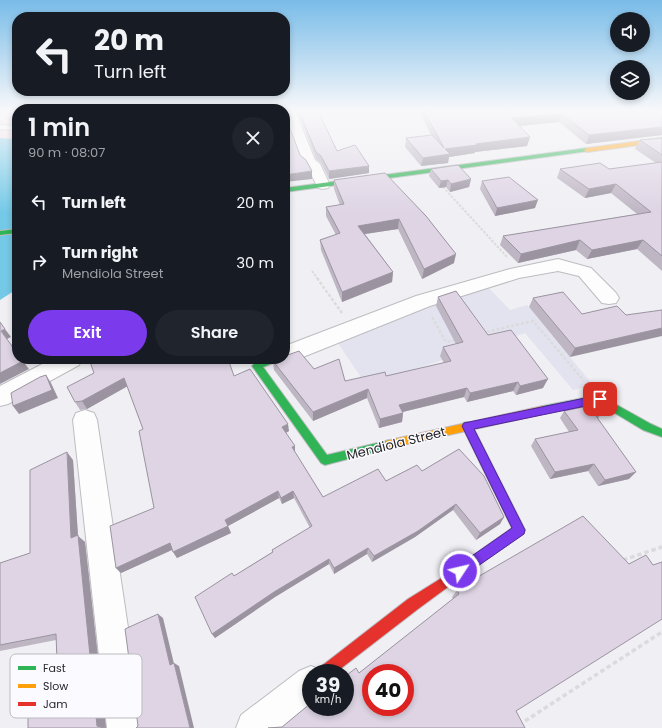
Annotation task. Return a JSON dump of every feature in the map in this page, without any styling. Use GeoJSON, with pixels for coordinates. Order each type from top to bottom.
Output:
{"type":"FeatureCollection","features":[{"type":"Feature","properties":{"kind":"street"},"geometry":{"type":"LineString","coordinates":[[302,145],[308,162],[313,164],[323,185]]}},
{"type":"Feature","properties":{"kind":"street"},"geometry":{"type":"LineString","coordinates":[[290,189],[624,145]]}},
{"type":"Feature","properties":{"kind":"street"},"geometry":{"type":"LineString","coordinates":[[0,233],[12,232]]}},
{"type":"Feature","properties":{"kind":"street"},"geometry":{"type":"LineString","coordinates":[[290,353],[423,300],[520,272],[558,265],[585,272],[609,298]]}},
{"type":"Feature","properties":{"kind":"street"},"geometry":{"type":"LineString","coordinates":[[0,397],[62,364]]}},
{"type":"Feature","properties":{"kind":"street","name":"Mendiola Street"},"geometry":{"type":"LineString","coordinates":[[262,364],[257,366],[325,460],[467,426],[600,399]]}},
{"type":"Feature","properties":{"kind":"street"},"geometry":{"type":"LineString","coordinates":[[600,399],[647,427],[662,433]]}},
{"type":"Feature","properties":{"kind":"street"},"geometry":{"type":"LineString","coordinates":[[85,420],[115,654]]}},
{"type":"Feature","properties":{"kind":"street"},"geometry":{"type":"LineString","coordinates":[[336,664],[413,604],[519,530],[467,426]]}},
{"type":"Feature","properties":{"kind":"street"},"geometry":{"type":"LineString","coordinates":[[254,728],[302,690]]}},
{"type":"Feature","properties":{"kind":"street"},"geometry":{"type":"LineString","coordinates":[[124,718],[125,728]]}},
{"type":"Feature","properties":{"kind":"path"},"geometry":{"type":"LineString","coordinates":[[428,171],[520,272]]}},
{"type":"Feature","properties":{"kind":"path"},"geometry":{"type":"LineString","coordinates":[[312,271],[353,328]]}},
{"type":"Feature","properties":{"kind":"path"},"geometry":{"type":"LineString","coordinates":[[423,300],[446,342],[461,338]]}},
{"type":"Feature","properties":{"kind":"path"},"geometry":{"type":"LineString","coordinates":[[475,335],[533,321],[600,399]]}},
{"type":"Feature","properties":{"kind":"path"},"geometry":{"type":"LineString","coordinates":[[619,561],[641,552],[662,547]]}},
{"type":"Feature","properties":{"kind":"path"},"geometry":{"type":"LineString","coordinates":[[641,552],[645,558]]}},
{"type":"Feature","properties":{"kind":"path"},"geometry":{"type":"LineString","coordinates":[[525,721],[662,632]]}},
{"type":"Feature","properties":{"kind":"shaded area"},"geometry":{"type":"Polygon","coordinates":[[[487,286],[510,310],[527,305],[593,385],[573,390],[525,333],[366,385],[336,340],[423,301],[487,286]]]}},
{"type":"Feature","properties":{"kind":"water"},"geometry":{"type":"Polygon","coordinates":[[[0,145],[12,145],[12,292],[0,300],[0,145]]]}},
{"type":"Feature","properties":{"kind":"building"},"geometry":{"type":"Polygon","coordinates":[[[290,145],[296,145],[300,155],[306,160],[312,171],[290,174],[290,145]]]}},
{"type":"Feature","properties":{"kind":"building"},"geometry":{"type":"Polygon","coordinates":[[[313,145],[334,145],[337,151],[355,145],[369,166],[329,171],[321,156],[316,152],[313,145]]]}},
{"type":"Feature","properties":{"kind":"building"},"geometry":{"type":"Polygon","coordinates":[[[412,145],[441,145],[444,148],[442,145],[477,145],[445,149],[450,154],[423,158],[412,145]]]}},
{"type":"Feature","properties":{"kind":"building"},"geometry":{"type":"Polygon","coordinates":[[[647,145],[662,145],[662,155],[647,145]]]}},
{"type":"Feature","properties":{"kind":"building"},"geometry":{"type":"Polygon","coordinates":[[[662,162],[662,256],[643,240],[592,250],[580,240],[521,254],[503,236],[651,212],[616,184],[589,189],[560,169],[600,163],[609,169],[662,162]]]}},
{"type":"Feature","properties":{"kind":"building"},"geometry":{"type":"Polygon","coordinates":[[[458,165],[471,179],[451,184],[448,180],[441,181],[431,169],[458,165]]]}},
{"type":"Feature","properties":{"kind":"building"},"geometry":{"type":"Polygon","coordinates":[[[385,173],[426,216],[456,254],[424,269],[399,219],[358,226],[393,272],[342,292],[320,240],[340,233],[326,207],[344,204],[334,180],[385,173]]]}},
{"type":"Feature","properties":{"kind":"building"},"geometry":{"type":"Polygon","coordinates":[[[509,177],[538,200],[497,208],[482,181],[509,177]]]}},
{"type":"Feature","properties":{"kind":"building"},"geometry":{"type":"Polygon","coordinates":[[[456,291],[488,335],[511,330],[548,379],[520,386],[518,382],[470,393],[467,388],[399,405],[403,413],[380,419],[368,389],[313,412],[275,364],[290,364],[290,354],[299,351],[314,369],[339,359],[345,381],[385,372],[386,376],[451,361],[443,347],[463,342],[438,297],[456,291]]]}},
{"type":"Feature","properties":{"kind":"building"},"geometry":{"type":"Polygon","coordinates":[[[563,292],[582,314],[617,306],[626,315],[662,310],[662,328],[575,348],[533,298],[563,292]]]}},
{"type":"Feature","properties":{"kind":"building"},"geometry":{"type":"Polygon","coordinates":[[[0,322],[5,329],[1,331],[12,346],[12,364],[17,364],[0,373],[0,322]]]}},
{"type":"Feature","properties":{"kind":"building"},"geometry":{"type":"Polygon","coordinates":[[[91,364],[230,364],[234,376],[250,369],[288,424],[282,427],[295,446],[292,447],[323,497],[378,469],[386,481],[417,465],[422,471],[459,449],[484,476],[504,517],[480,533],[456,504],[418,531],[374,556],[368,548],[334,568],[329,559],[274,592],[212,634],[195,597],[232,573],[234,576],[273,552],[272,550],[312,526],[293,491],[281,498],[278,491],[225,520],[228,526],[173,552],[170,543],[116,568],[110,526],[154,508],[139,431],[143,429],[124,378],[82,401],[75,402],[67,387],[94,373],[91,364]]]}},
{"type":"Feature","properties":{"kind":"building"},"geometry":{"type":"Polygon","coordinates":[[[46,375],[52,390],[13,406],[11,393],[46,375]]]}},
{"type":"Feature","properties":{"kind":"building"},"geometry":{"type":"Polygon","coordinates":[[[593,405],[600,415],[596,416],[636,472],[605,480],[594,464],[555,472],[535,439],[578,430],[564,411],[593,405]]]}},
{"type":"Feature","properties":{"kind":"building"},"geometry":{"type":"Polygon","coordinates":[[[67,452],[71,538],[78,535],[90,654],[57,654],[56,634],[0,645],[0,563],[30,553],[30,470],[67,452]]]}},
{"type":"Feature","properties":{"kind":"building"},"geometry":{"type":"Polygon","coordinates":[[[583,516],[629,564],[646,555],[653,565],[662,562],[662,619],[516,711],[525,728],[268,728],[282,727],[302,710],[302,716],[354,716],[354,670],[356,668],[359,673],[362,671],[362,716],[414,716],[414,664],[370,664],[459,594],[457,590],[583,516]]]}},
{"type":"Feature","properties":{"kind":"building"},"geometry":{"type":"Polygon","coordinates":[[[158,614],[170,665],[174,663],[190,728],[136,728],[138,726],[137,718],[142,718],[142,654],[128,654],[125,629],[158,614]]]}},
{"type":"Feature","properties":{"kind":"building"},"geometry":{"type":"Polygon","coordinates":[[[28,718],[96,718],[97,726],[104,728],[28,728],[28,718]]]}},
{"type":"Feature","properties":{"kind":"traffic: fast"},"geometry":{"type":"LineString","coordinates":[[290,189],[587,150]]}},
{"type":"Feature","properties":{"kind":"traffic: fast"},"geometry":{"type":"LineString","coordinates":[[0,233],[12,232]]}},
{"type":"Feature","properties":{"kind":"traffic: fast"},"geometry":{"type":"LineString","coordinates":[[262,364],[257,366],[325,460],[390,444]]}},
{"type":"Feature","properties":{"kind":"traffic: fast"},"geometry":{"type":"LineString","coordinates":[[543,410],[599,399],[647,427],[662,433]]}},
{"type":"Feature","properties":{"kind":"traffic: fast"},"geometry":{"type":"LineString","coordinates":[[448,580],[519,530],[467,426]]}},
{"type":"Feature","properties":{"kind":"traffic: slow"},"geometry":{"type":"LineString","coordinates":[[587,150],[625,145]]}},
{"type":"Feature","properties":{"kind":"traffic: slow"},"geometry":{"type":"LineString","coordinates":[[390,444],[543,410]]}},
{"type":"Feature","properties":{"kind":"traffic: jam"},"geometry":{"type":"LineString","coordinates":[[336,664],[413,604],[448,580]]}},
{"type":"Feature","properties":{"kind":"route"},"geometry":{"type":"LineString","coordinates":[[460,571],[519,530],[467,426],[600,399]]}}]}
